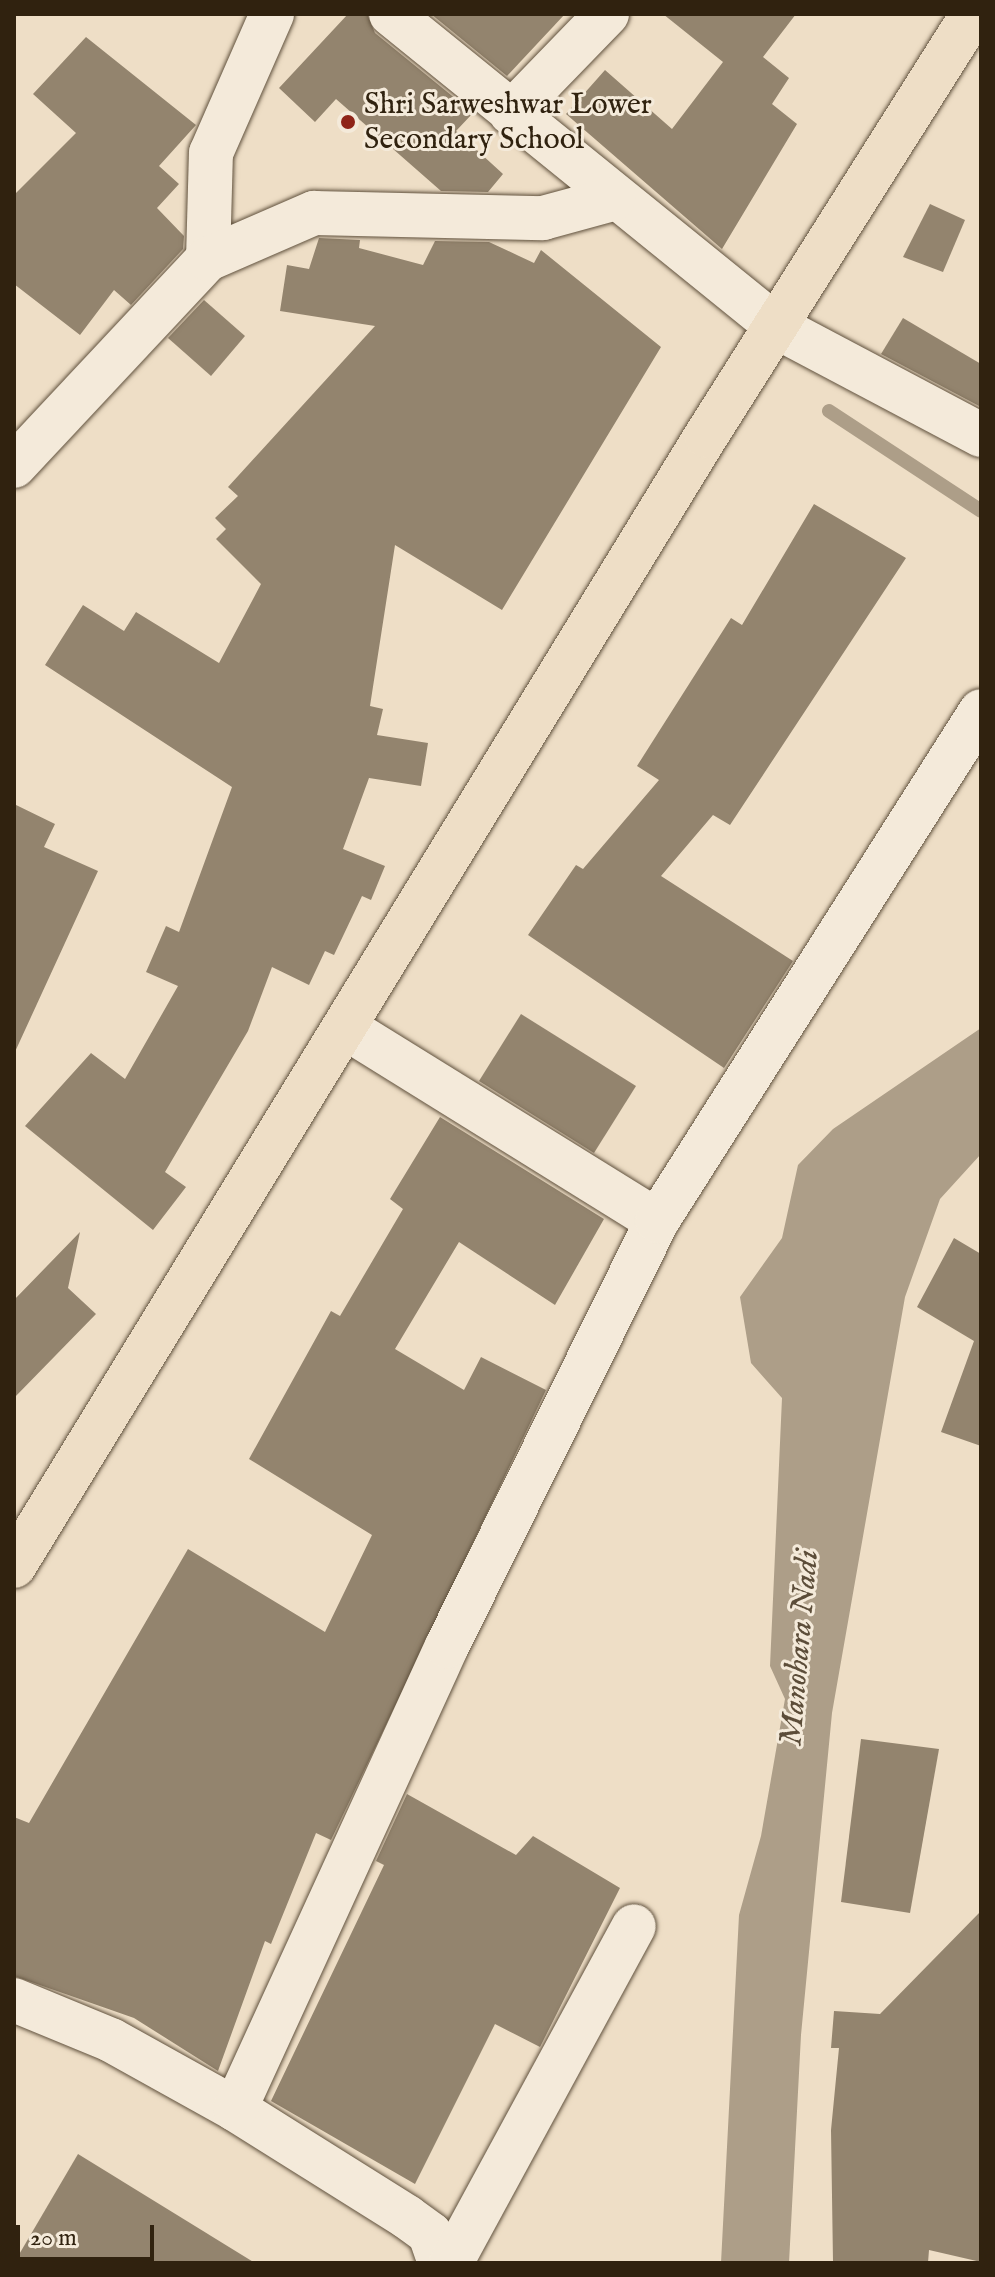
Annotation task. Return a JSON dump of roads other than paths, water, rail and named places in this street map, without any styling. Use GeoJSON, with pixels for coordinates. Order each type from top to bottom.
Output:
{"type":"FeatureCollection","features":[{"type":"Feature","properties":{"kind":"main road"},"geometry":{"type":"LineString","coordinates":[[14,1566],[973,14]]}},
{"type":"Feature","properties":{"kind":"street"},"geometry":{"type":"LineString","coordinates":[[208,259],[211,153],[272,14]]}},
{"type":"Feature","properties":{"kind":"street"},"geometry":{"type":"LineString","coordinates":[[391,14],[613,199],[777,327],[981,435]]}},
{"type":"Feature","properties":{"kind":"street"},"geometry":{"type":"LineString","coordinates":[[511,113],[607,14]]}},
{"type":"Feature","properties":{"kind":"street"},"geometry":{"type":"LineString","coordinates":[[14,466],[208,259],[314,213],[543,218],[613,199]]}},
{"type":"Feature","properties":{"kind":"street"},"geometry":{"type":"LineString","coordinates":[[235,2109],[447,1646],[657,1221],[981,711]]}},
{"type":"Feature","properties":{"kind":"street"},"geometry":{"type":"LineString","coordinates":[[346,1028],[657,1221]]}},
{"type":"Feature","properties":{"kind":"street"},"geometry":{"type":"LineString","coordinates":[[451,2263],[634,1926]]}},
{"type":"Feature","properties":{"kind":"street"},"geometry":{"type":"LineString","coordinates":[[14,2000],[111,2040],[235,2109],[430,2234],[440,2263]]}},
{"type":"Feature","properties":{"kind":"water","name":"Manohara Nadi"},"geometry":{"type":"Polygon","coordinates":[[[981,1028],[981,1154],[940,1199],[905,1297],[832,1713],[801,2035],[789,2263],[721,2263],[739,1915],[761,1836],[785,1699],[770,1666],[782,1398],[751,1363],[740,1297],[782,1238],[798,1165],[833,1129],[981,1028]]]}},
{"type":"Feature","properties":{"kind":"waterway"},"geometry":{"type":"LineString","coordinates":[[829,411],[981,511]]}},
{"type":"Feature","properties":{"kind":"place","name":"Shri Sarweshwar Lower Secondary School"},"geometry":{"type":"Point","coordinates":[348,122]}}]}
